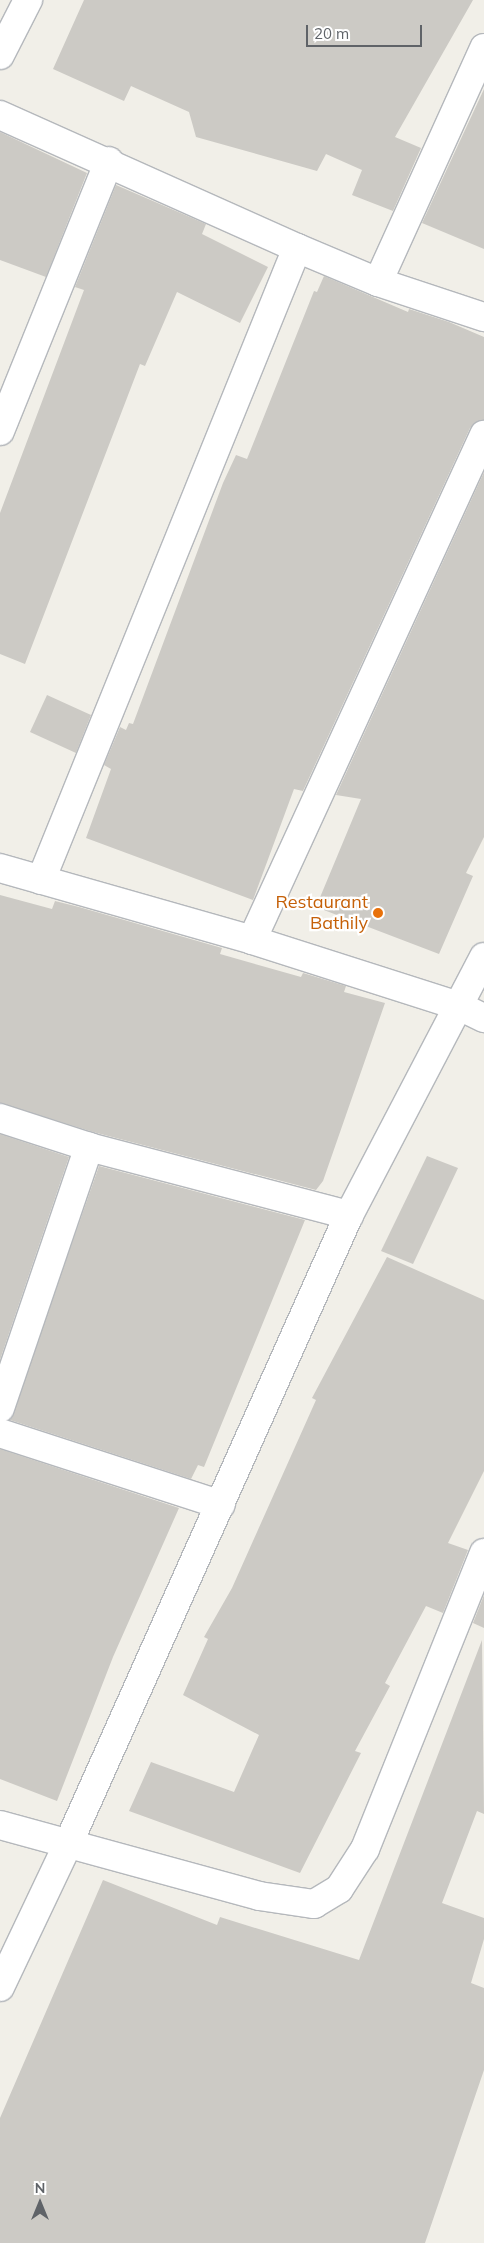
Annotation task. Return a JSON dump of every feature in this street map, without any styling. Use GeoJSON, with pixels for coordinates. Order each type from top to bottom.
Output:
{"type":"FeatureCollection","features":[{"type":"Feature","properties":{"kind":"street"},"geometry":{"type":"LineString","coordinates":[[0,55],[28,0]]}},
{"type":"Feature","properties":{"kind":"street"},"geometry":{"type":"LineString","coordinates":[[378,282],[484,48]]}},
{"type":"Feature","properties":{"kind":"street"},"geometry":{"type":"LineString","coordinates":[[0,115],[109,161],[296,248],[378,282],[484,317]]}},
{"type":"Feature","properties":{"kind":"street"},"geometry":{"type":"LineString","coordinates":[[0,431],[109,161]]}},
{"type":"Feature","properties":{"kind":"street"},"geometry":{"type":"LineString","coordinates":[[41,880],[296,248]]}},
{"type":"Feature","properties":{"kind":"street"},"geometry":{"type":"LineString","coordinates":[[252,940],[484,435]]}},
{"type":"Feature","properties":{"kind":"street"},"geometry":{"type":"LineString","coordinates":[[0,868],[252,940],[458,1006],[484,1018]]}},
{"type":"Feature","properties":{"kind":"street"},"geometry":{"type":"LineString","coordinates":[[0,1987],[69,1842],[221,1506],[349,1215],[484,957]]}},
{"type":"Feature","properties":{"kind":"street"},"geometry":{"type":"LineString","coordinates":[[0,1118],[89,1147],[349,1215]]}},
{"type":"Feature","properties":{"kind":"street"},"geometry":{"type":"LineString","coordinates":[[0,1408],[89,1147]]}},
{"type":"Feature","properties":{"kind":"street"},"geometry":{"type":"LineString","coordinates":[[0,1434],[221,1506]]}},
{"type":"Feature","properties":{"kind":"street"},"geometry":{"type":"LineString","coordinates":[[0,1825],[69,1842],[259,1896],[314,1904],[340,1889],[384,1809],[484,1554]]}},
{"type":"Feature","properties":{"kind":"building"},"geometry":{"type":"Polygon","coordinates":[[[84,0],[473,0],[395,137],[421,148],[393,211],[352,195],[362,170],[326,154],[317,171],[196,137],[189,112],[131,86],[124,101],[53,69],[84,0]]]}},
{"type":"Feature","properties":{"kind":"building"},"geometry":{"type":"Polygon","coordinates":[[[484,89],[484,249],[422,223],[484,89]]]}},
{"type":"Feature","properties":{"kind":"building"},"geometry":{"type":"Polygon","coordinates":[[[0,132],[87,173],[46,277],[0,260],[0,132]]]}},
{"type":"Feature","properties":{"kind":"building"},"geometry":{"type":"Polygon","coordinates":[[[116,185],[206,224],[202,234],[268,267],[240,323],[177,292],[145,366],[140,364],[25,664],[0,654],[0,513],[84,290],[75,287],[116,185]]]}},
{"type":"Feature","properties":{"kind":"building"},"geometry":{"type":"Polygon","coordinates":[[[324,276],[408,312],[409,309],[449,322],[484,337],[484,420],[470,428],[303,791],[294,789],[253,900],[86,838],[111,769],[104,765],[120,727],[126,730],[129,723],[133,724],[223,483],[236,455],[247,459],[314,291],[317,292],[324,276]]]}},
{"type":"Feature","properties":{"kind":"building"},"geometry":{"type":"Polygon","coordinates":[[[484,472],[484,837],[466,873],[473,876],[439,954],[316,907],[361,799],[336,795],[484,472]]]}},
{"type":"Feature","properties":{"kind":"building"},"geometry":{"type":"Polygon","coordinates":[[[47,695],[91,715],[76,753],[30,732],[47,695]]]}},
{"type":"Feature","properties":{"kind":"building"},"geometry":{"type":"Polygon","coordinates":[[[0,895],[52,909],[55,901],[79,907],[222,948],[220,954],[301,977],[303,973],[346,986],[344,992],[385,1003],[323,1181],[316,1190],[93,1132],[0,1103],[0,895]]]}},
{"type":"Feature","properties":{"kind":"building"},"geometry":{"type":"Polygon","coordinates":[[[0,1134],[69,1157],[0,1360],[0,1134]]]}},
{"type":"Feature","properties":{"kind":"building"},"geometry":{"type":"Polygon","coordinates":[[[427,1156],[458,1168],[413,1264],[381,1251],[427,1156]]]}},
{"type":"Feature","properties":{"kind":"building"},"geometry":{"type":"Polygon","coordinates":[[[99,1166],[305,1220],[204,1467],[198,1465],[191,1479],[10,1420],[99,1166]]]}},
{"type":"Feature","properties":{"kind":"building"},"geometry":{"type":"Polygon","coordinates":[[[387,1257],[484,1300],[484,1471],[448,1543],[468,1550],[443,1613],[426,1606],[385,1683],[390,1686],[355,1751],[361,1753],[300,1873],[129,1811],[151,1762],[234,1792],[259,1735],[183,1695],[208,1639],[204,1637],[232,1588],[316,1400],[312,1398],[387,1257]]]}},
{"type":"Feature","properties":{"kind":"building"},"geometry":{"type":"Polygon","coordinates":[[[0,1449],[179,1508],[113,1657],[57,1801],[0,1779],[0,1449]]]}},
{"type":"Feature","properties":{"kind":"building"},"geometry":{"type":"Polygon","coordinates":[[[484,1595],[484,1628],[473,1623],[484,1595]]]}},
{"type":"Feature","properties":{"kind":"building"},"geometry":{"type":"Polygon","coordinates":[[[482,1640],[484,1814],[477,1811],[442,1903],[484,1918],[484,1939],[471,1983],[484,1988],[484,2070],[425,2243],[0,2243],[0,2118],[103,1880],[217,1925],[220,1917],[359,1960],[482,1640]]]}},
{"type":"Feature","properties":{"kind":"place","name":"Restaurant Bathily"},"geometry":{"type":"Point","coordinates":[378,913]}}]}
